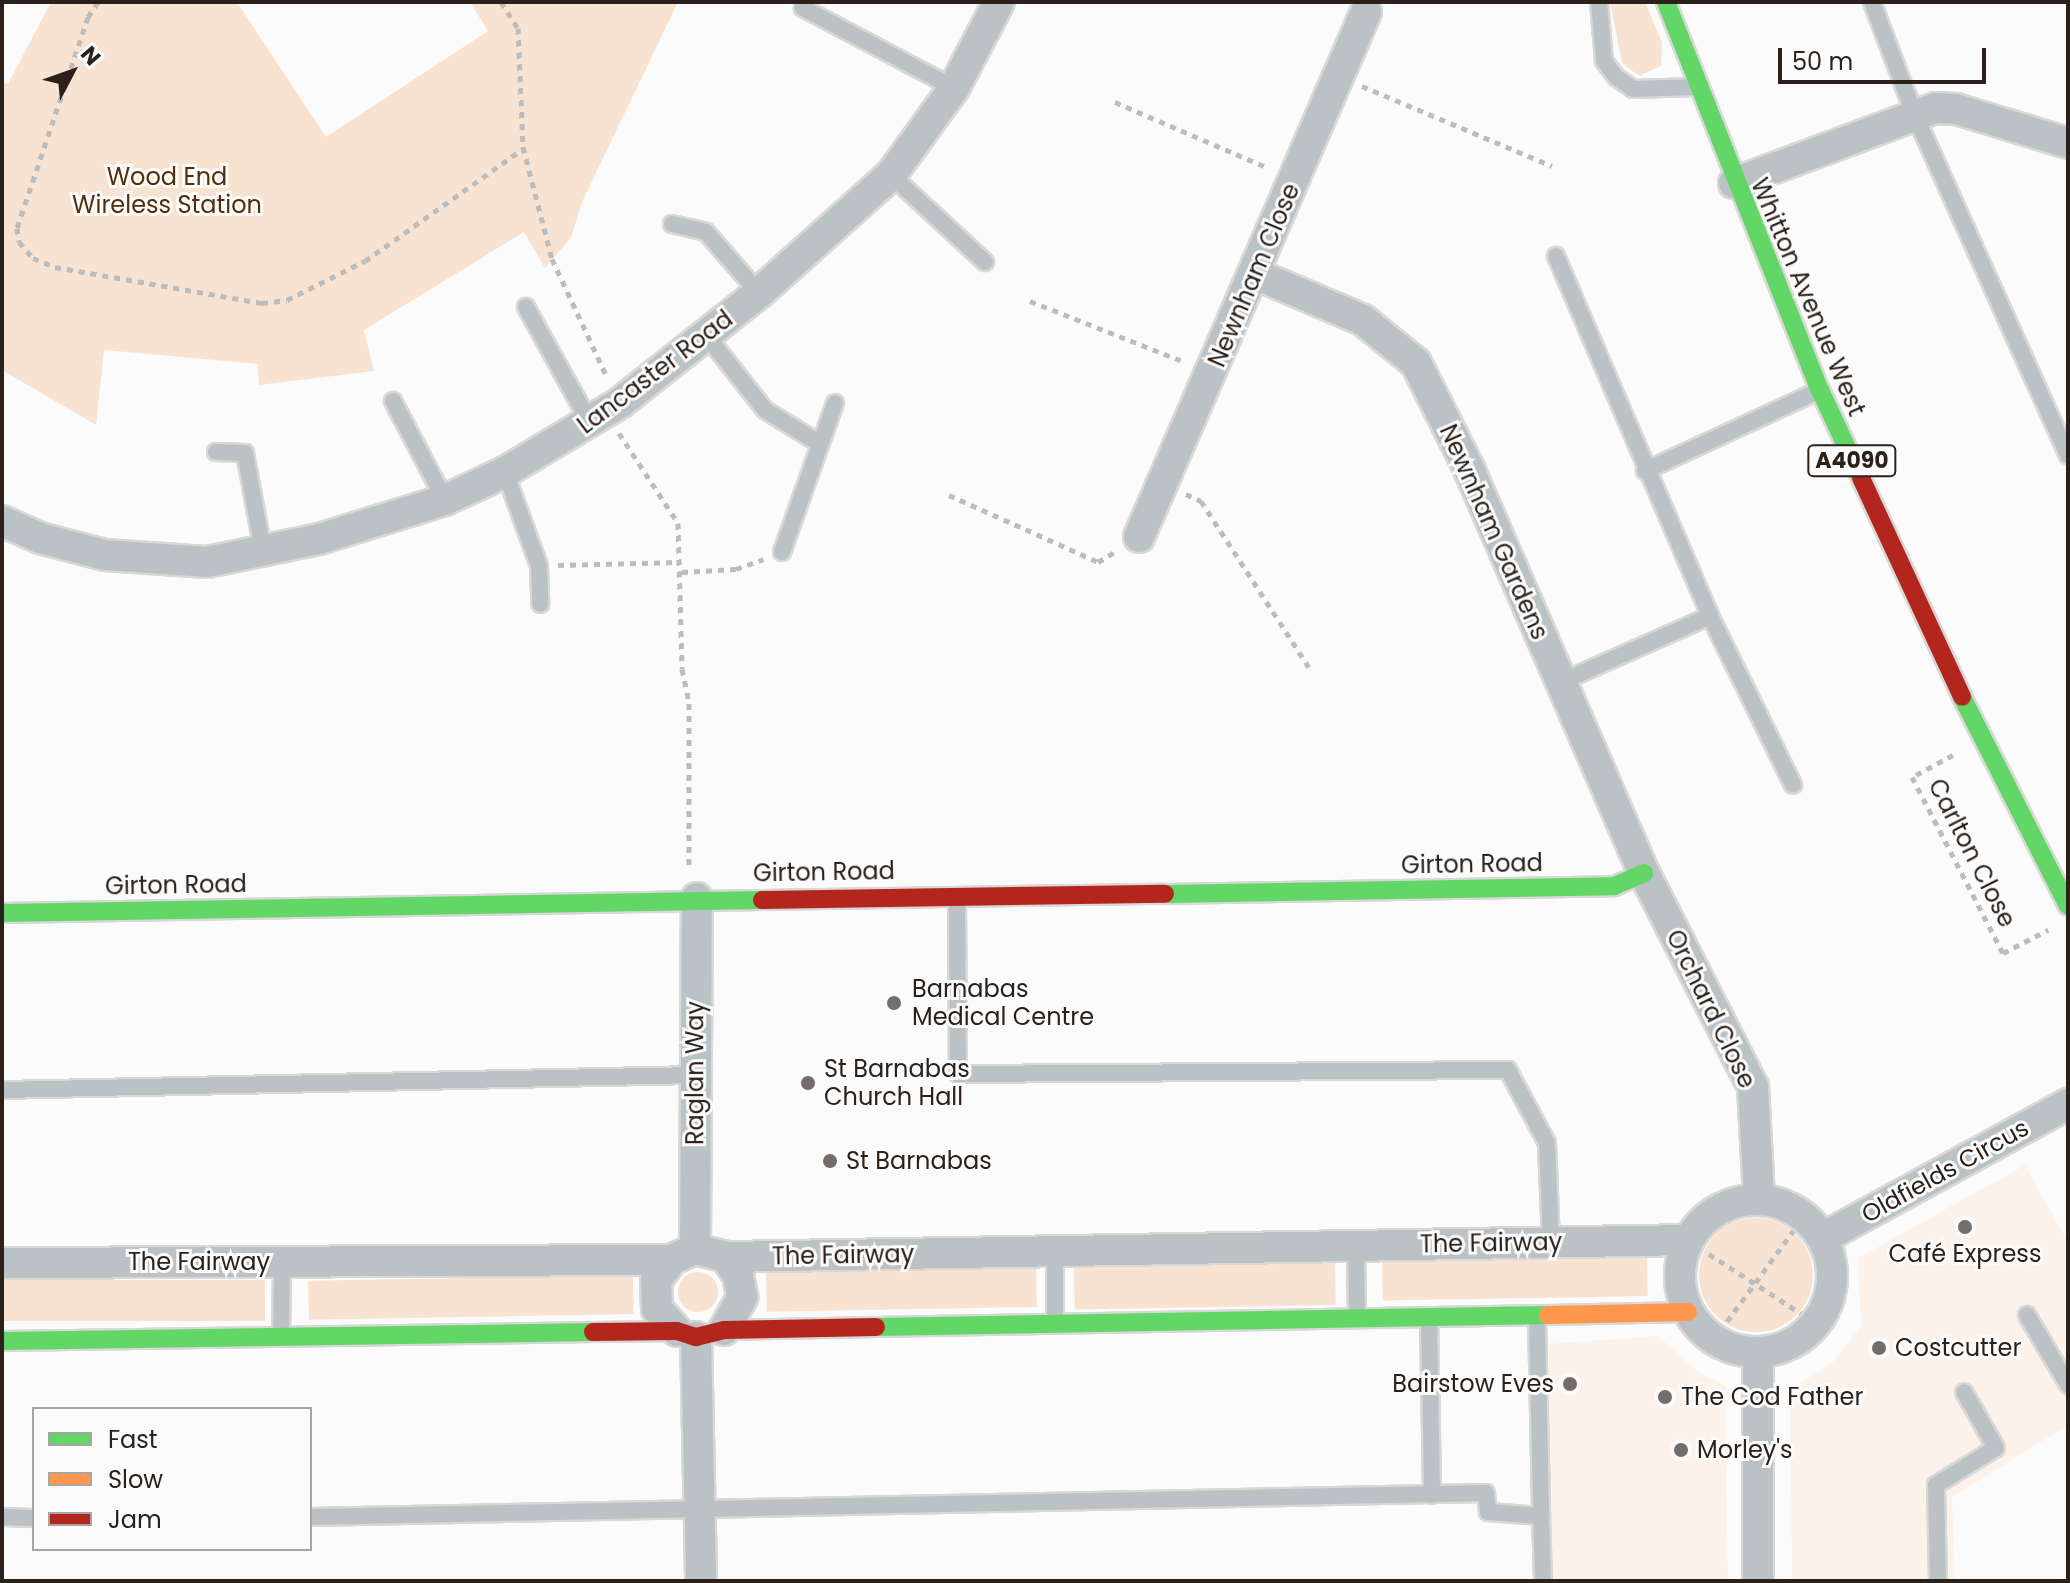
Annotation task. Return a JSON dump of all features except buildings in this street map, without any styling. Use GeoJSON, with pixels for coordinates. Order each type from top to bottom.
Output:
{"type":"FeatureCollection","features":[{"type":"Feature","properties":{"kind":"street","name":"Lancaster Road"},"geometry":{"type":"LineString","coordinates":[[2,521],[40,538],[105,555],[207,562],[319,539],[445,500],[505,472],[620,403],[759,293],[891,175],[954,88],[999,2]]}},
{"type":"Feature","properties":{"kind":"street","name":"Whitton Avenue West"},"geometry":{"type":"LineString","coordinates":[[1666,2],[1734,183],[1820,390],[1982,740],[2056,853],[2068,906]]}},
{"type":"Feature","properties":{"kind":"street","name":"Newnham Close"},"geometry":{"type":"LineString","coordinates":[[1139,537],[1366,12]]}},
{"type":"Feature","properties":{"kind":"street"},"geometry":{"type":"LineString","coordinates":[[1734,183],[1914,113],[1956,109],[2068,143]]}},
{"type":"Feature","properties":{"kind":"street","name":"Newnham Gardens"},"geometry":{"type":"LineString","coordinates":[[1255,274],[1363,320],[1416,363],[1469,469],[1644,873]]}},
{"type":"Feature","properties":{"kind":"street","name":"Girton Road"},"geometry":{"type":"LineString","coordinates":[[2,913],[693,898],[1614,886],[1644,873]]}},
{"type":"Feature","properties":{"kind":"street","name":"Orchard Close"},"geometry":{"type":"LineString","coordinates":[[1644,873],[1753,1087],[1759,1199]]}},
{"type":"Feature","properties":{"kind":"street","name":"Raglan Way"},"geometry":{"type":"LineString","coordinates":[[683,1254],[695,1075],[693,898]]}},
{"type":"Feature","properties":{"kind":"street","name":"Oldfields Circus"},"geometry":{"type":"LineString","coordinates":[[1813,1227],[2068,1104]]}},
{"type":"Feature","properties":{"kind":"street"},"geometry":{"type":"LineString","coordinates":[[1759,1199],[1813,1227],[1833,1272],[1832,1290],[1816,1323],[1785,1347],[1758,1353],[1734,1350],[1714,1339],[1688,1312],[1679,1267],[1688,1240],[1713,1211],[1759,1199]]}},
{"type":"Feature","properties":{"kind":"street","name":"The Fairway"},"geometry":{"type":"LineString","coordinates":[[2,1263],[282,1262],[683,1254],[726,1257],[1688,1240]]}},
{"type":"Feature","properties":{"kind":"street"},"geometry":{"type":"LineString","coordinates":[[683,1254],[656,1281],[654,1297],[665,1322],[699,1333]]}},
{"type":"Feature","properties":{"kind":"street"},"geometry":{"type":"LineString","coordinates":[[699,1333],[742,1297],[738,1275],[726,1257]]}},
{"type":"Feature","properties":{"kind":"street"},"geometry":{"type":"LineString","coordinates":[[2,1341],[699,1333],[1688,1312]]}},
{"type":"Feature","properties":{"kind":"street"},"geometry":{"type":"LineString","coordinates":[[699,1333],[701,1581]]}},
{"type":"Feature","properties":{"kind":"street"},"geometry":{"type":"LineString","coordinates":[[1758,1353],[1758,1581]]}},
{"type":"Feature","properties":{"kind":"lane"},"geometry":{"type":"LineString","coordinates":[[806,2],[803,8],[954,88]]}},
{"type":"Feature","properties":{"kind":"lane"},"geometry":{"type":"LineString","coordinates":[[1599,2],[1604,61],[1616,77],[1633,89],[1696,87]]}},
{"type":"Feature","properties":{"kind":"lane"},"geometry":{"type":"LineString","coordinates":[[1872,2],[1914,113],[2068,455]]}},
{"type":"Feature","properties":{"kind":"lane"},"geometry":{"type":"LineString","coordinates":[[891,175],[985,262]]}},
{"type":"Feature","properties":{"kind":"lane"},"geometry":{"type":"LineString","coordinates":[[672,224],[706,232],[759,293]]}},
{"type":"Feature","properties":{"kind":"lane"},"geometry":{"type":"LineString","coordinates":[[1556,256],[1645,471],[1710,616],[1793,785]]}},
{"type":"Feature","properties":{"kind":"lane"},"geometry":{"type":"LineString","coordinates":[[526,307],[590,423]]}},
{"type":"Feature","properties":{"kind":"lane"},"geometry":{"type":"LineString","coordinates":[[706,335],[765,410],[820,444]]}},
{"type":"Feature","properties":{"kind":"lane"},"geometry":{"type":"LineString","coordinates":[[1645,471],[1820,390]]}},
{"type":"Feature","properties":{"kind":"lane"},"geometry":{"type":"LineString","coordinates":[[393,401],[445,500]]}},
{"type":"Feature","properties":{"kind":"lane"},"geometry":{"type":"LineString","coordinates":[[782,552],[835,403]]}},
{"type":"Feature","properties":{"kind":"lane"},"geometry":{"type":"LineString","coordinates":[[216,452],[245,453],[263,550]]}},
{"type":"Feature","properties":{"kind":"lane"},"geometry":{"type":"LineString","coordinates":[[505,472],[539,566],[540,604]]}},
{"type":"Feature","properties":{"kind":"lane"},"geometry":{"type":"LineString","coordinates":[[1561,682],[1710,616]]}},
{"type":"Feature","properties":{"kind":"lane"},"geometry":{"type":"LineString","coordinates":[[957,894],[958,1074],[1508,1070],[1547,1143],[1551,1242]]}},
{"type":"Feature","properties":{"kind":"lane"},"geometry":{"type":"LineString","coordinates":[[2,1090],[695,1075]]}},
{"type":"Feature","properties":{"kind":"lane"},"geometry":{"type":"LineString","coordinates":[[1356,1246],[1357,1318]]}},
{"type":"Feature","properties":{"kind":"lane"},"geometry":{"type":"LineString","coordinates":[[1055,1251],[1055,1324]]}},
{"type":"Feature","properties":{"kind":"lane"},"geometry":{"type":"LineString","coordinates":[[281,1337],[282,1262]]}},
{"type":"Feature","properties":{"kind":"lane"},"geometry":{"type":"LineString","coordinates":[[1537,1315],[1543,1581]]}},
{"type":"Feature","properties":{"kind":"lane"},"geometry":{"type":"LineString","coordinates":[[2027,1315],[2068,1385]]}},
{"type":"Feature","properties":{"kind":"lane"},"geometry":{"type":"LineString","coordinates":[[1429,1317],[1432,1495]]}},
{"type":"Feature","properties":{"kind":"lane"},"geometry":{"type":"LineString","coordinates":[[1938,1581],[1936,1485],[1996,1448],[1964,1392]]}},
{"type":"Feature","properties":{"kind":"lane"},"geometry":{"type":"LineString","coordinates":[[312,1517],[699,1512],[1486,1493],[1488,1512],[1541,1516]]}},
{"type":"Feature","properties":{"kind":"lane"},"geometry":{"type":"LineString","coordinates":[[2,1517],[32,1518]]}},
{"type":"Feature","properties":{"kind":"path"},"geometry":{"type":"LineString","coordinates":[[98,2],[88,17],[17,228],[19,242],[33,258],[55,267],[262,303],[287,300],[378,253],[524,148]]}},
{"type":"Feature","properties":{"kind":"path"},"geometry":{"type":"LineString","coordinates":[[501,2],[518,28],[524,148],[552,259],[620,403]]}},
{"type":"Feature","properties":{"kind":"path"},"geometry":{"type":"LineString","coordinates":[[1339,76],[1552,166]]}},
{"type":"Feature","properties":{"kind":"path"},"geometry":{"type":"LineString","coordinates":[[1115,102],[1295,179]]}},
{"type":"Feature","properties":{"kind":"path"},"geometry":{"type":"LineString","coordinates":[[1030,301],[1211,373]]}},
{"type":"Feature","properties":{"kind":"path"},"geometry":{"type":"LineString","coordinates":[[629,447],[678,523],[682,572],[682,669],[689,703],[693,898]]}},
{"type":"Feature","properties":{"kind":"path"},"geometry":{"type":"LineString","coordinates":[[1163,482],[1201,501],[1309,667]]}},
{"type":"Feature","properties":{"kind":"path"},"geometry":{"type":"LineString","coordinates":[[949,495],[1098,562],[1139,537]]}},
{"type":"Feature","properties":{"kind":"path"},"geometry":{"type":"LineString","coordinates":[[682,572],[736,569],[782,552]]}},
{"type":"Feature","properties":{"kind":"path"},"geometry":{"type":"LineString","coordinates":[[539,566],[681,562]]}},
{"type":"Feature","properties":{"kind":"path","name":"Carlton Close"},"geometry":{"type":"LineString","coordinates":[[1982,740],[1912,777],[2003,953],[2055,927]]}},
{"type":"Feature","properties":{"kind":"path"},"geometry":{"type":"LineString","coordinates":[[1714,1339],[1756,1285],[1813,1227]]}},
{"type":"Feature","properties":{"kind":"path"},"geometry":{"type":"LineString","coordinates":[[1688,1240],[1816,1323]]}},
{"type":"Feature","properties":{"kind":"shaded area"},"geometry":{"type":"Polygon","coordinates":[[[2025,1165],[2068,1242],[2068,1425],[1952,1497],[1955,1581],[1792,1581],[1790,1390],[1833,1362],[1861,1326],[1858,1258],[2025,1165]]]}},
{"type":"Feature","properties":{"kind":"shaded area"},"geometry":{"type":"Polygon","coordinates":[[[1658,1336],[1693,1368],[1725,1386],[1728,1581],[1550,1581],[1548,1344],[1658,1336]]]}},
{"type":"Feature","properties":{"kind":"green space","name":"Wood End Wireless Station"},"geometry":{"type":"Polygon","coordinates":[[[51,2],[237,2],[326,137],[488,31],[470,2],[678,2],[582,202],[571,238],[545,268],[524,232],[364,330],[374,371],[259,385],[258,364],[104,350],[96,425],[2,370],[2,82],[8,84],[51,2]]]}},
{"type":"Feature","properties":{"kind":"green space"},"geometry":{"type":"Polygon","coordinates":[[[1610,2],[1645,2],[1662,42],[1661,66],[1639,76],[1622,63],[1610,2]]]}},
{"type":"Feature","properties":{"kind":"green space"},"geometry":{"type":"Polygon","coordinates":[[[1756,1218],[1778,1223],[1796,1235],[1808,1253],[1813,1275],[1808,1297],[1796,1315],[1778,1327],[1756,1332],[1734,1327],[1716,1315],[1704,1297],[1699,1275],[1704,1253],[1716,1235],[1734,1223],[1756,1218]]]}},
{"type":"Feature","properties":{"kind":"green space"},"geometry":{"type":"Polygon","coordinates":[[[1647,1256],[1648,1296],[1383,1301],[1382,1261],[1647,1256]]]}},
{"type":"Feature","properties":{"kind":"green space"},"geometry":{"type":"Polygon","coordinates":[[[1335,1263],[1336,1305],[1075,1310],[1074,1268],[1335,1263]]]}},
{"type":"Feature","properties":{"kind":"green space"},"geometry":{"type":"Polygon","coordinates":[[[1036,1267],[1037,1307],[767,1312],[766,1272],[1036,1267]]]}},
{"type":"Feature","properties":{"kind":"green space"},"geometry":{"type":"Polygon","coordinates":[[[698,1272],[712,1278],[718,1292],[712,1306],[698,1312],[684,1306],[678,1292],[684,1278],[698,1272]]]}},
{"type":"Feature","properties":{"kind":"green space"},"geometry":{"type":"Polygon","coordinates":[[[633,1275],[634,1314],[309,1320],[308,1281],[633,1275]]]}},
{"type":"Feature","properties":{"kind":"green space"},"geometry":{"type":"Polygon","coordinates":[[[2,1280],[265,1280],[265,1321],[2,1321],[2,1280]]]}},
{"type":"Feature","properties":{"kind":"traffic: fast"},"geometry":{"type":"LineString","coordinates":[[1666,2],[1820,390],[1861,478]]}},
{"type":"Feature","properties":{"kind":"traffic: fast"},"geometry":{"type":"LineString","coordinates":[[1962,697],[2068,906]]}},
{"type":"Feature","properties":{"kind":"traffic: fast"},"geometry":{"type":"LineString","coordinates":[[1165,894],[1614,886],[1644,873]]}},
{"type":"Feature","properties":{"kind":"traffic: fast"},"geometry":{"type":"LineString","coordinates":[[2,913],[762,900]]}},
{"type":"Feature","properties":{"kind":"traffic: fast"},"geometry":{"type":"LineString","coordinates":[[876,1327],[1548,1315]]}},
{"type":"Feature","properties":{"kind":"traffic: fast"},"geometry":{"type":"LineString","coordinates":[[2,1341],[593,1332]]}},
{"type":"Feature","properties":{"kind":"traffic: slow"},"geometry":{"type":"LineString","coordinates":[[1548,1315],[1688,1312]]}},
{"type":"Feature","properties":{"kind":"traffic: jam"},"geometry":{"type":"LineString","coordinates":[[1861,478],[1962,697]]}},
{"type":"Feature","properties":{"kind":"traffic: jam"},"geometry":{"type":"LineString","coordinates":[[762,900],[1165,894]]}},
{"type":"Feature","properties":{"kind":"traffic: jam"},"geometry":{"type":"LineString","coordinates":[[593,1332],[677,1331],[696,1337],[724,1330],[876,1327]]}},
{"type":"Feature","properties":{"kind":"place","name":"Barnabas Medical Centre"},"geometry":{"type":"Point","coordinates":[894,1003]}},
{"type":"Feature","properties":{"kind":"place","name":"St Barnabas Church Hall"},"geometry":{"type":"Point","coordinates":[808,1083]}},
{"type":"Feature","properties":{"kind":"place","name":"St Barnabas"},"geometry":{"type":"Point","coordinates":[830,1161]}},
{"type":"Feature","properties":{"kind":"place","name":"Café Express"},"geometry":{"type":"Point","coordinates":[1965,1227]}},
{"type":"Feature","properties":{"kind":"place","name":"Costcutter"},"geometry":{"type":"Point","coordinates":[1879,1348]}},
{"type":"Feature","properties":{"kind":"place","name":"Bairstow Eves"},"geometry":{"type":"Point","coordinates":[1570,1384]}},
{"type":"Feature","properties":{"kind":"place","name":"The Cod Father"},"geometry":{"type":"Point","coordinates":[1665,1397]}},
{"type":"Feature","properties":{"kind":"place","name":"Morley's"},"geometry":{"type":"Point","coordinates":[1681,1450]}}]}
